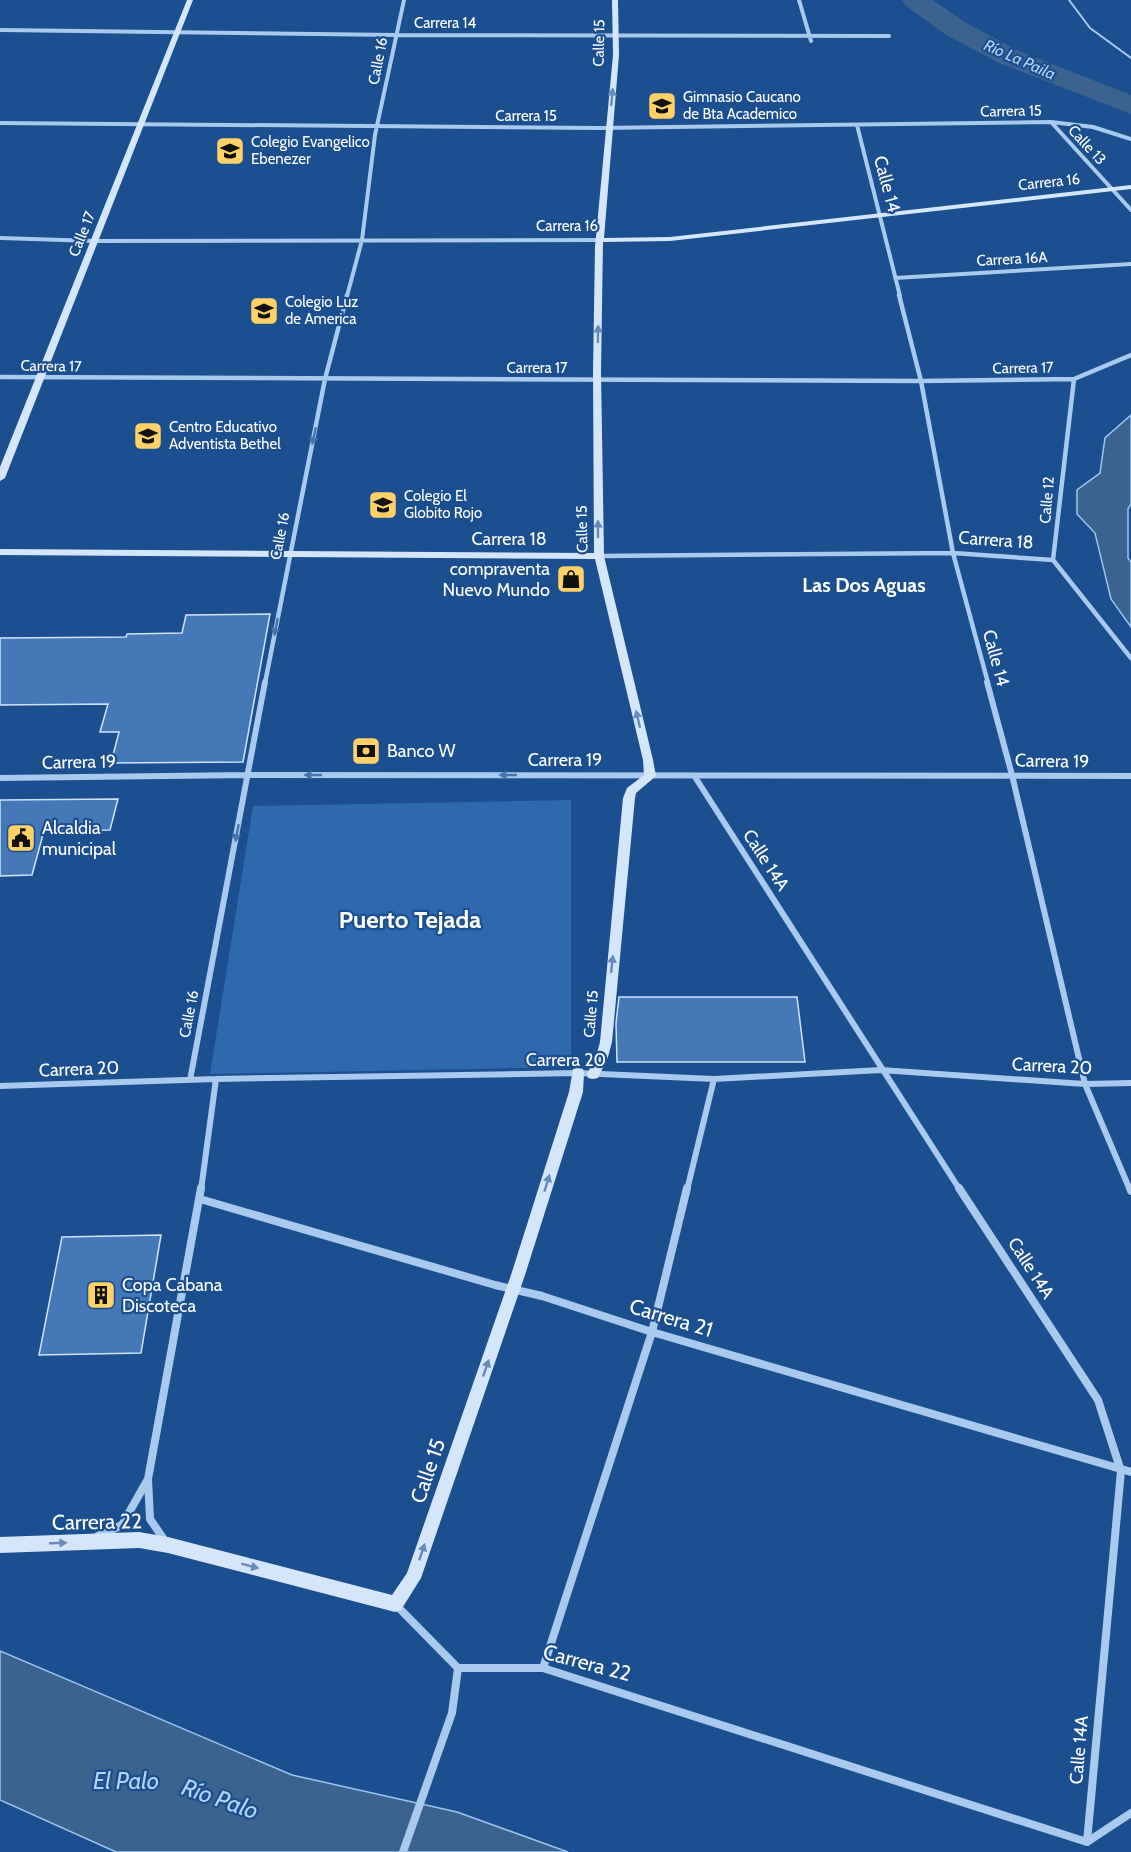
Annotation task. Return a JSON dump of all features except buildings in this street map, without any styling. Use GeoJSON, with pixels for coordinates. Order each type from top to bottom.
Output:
{"type":"FeatureCollection","features":[{"type":"Feature","properties":{"kind":"street","name":"Calle 17"},"geometry":{"type":"LineString","coordinates":[[0,478],[190,0]]}},
{"type":"Feature","properties":{"kind":"street","name":"Calle 16"},"geometry":{"type":"LineString","coordinates":[[190,1080],[325,379],[362,240],[377,126],[404,0]]}},
{"type":"Feature","properties":{"kind":"street","name":"Calle 15"},"geometry":{"type":"LineString","coordinates":[[593,1074],[602,1057],[606,1042],[629,798],[631,791],[650,776],[598,556],[597,380],[600,240],[616,55],[615,0]]}},
{"type":"Feature","properties":{"kind":"street"},"geometry":{"type":"LineString","coordinates":[[799,0],[810,39]]}},
{"type":"Feature","properties":{"kind":"street","name":"Carrera 14"},"geometry":{"type":"LineString","coordinates":[[0,30],[615,35],[810,39],[889,36]]}},
{"type":"Feature","properties":{"kind":"street","name":"Carrera 15"},"geometry":{"type":"LineString","coordinates":[[0,123],[610,128],[1051,122],[1093,128],[1131,139]]}},
{"type":"Feature","properties":{"kind":"street","name":"Calle 13"},"geometry":{"type":"LineString","coordinates":[[1051,122],[1131,210]]}},
{"type":"Feature","properties":{"kind":"street","name":"Calle 14"},"geometry":{"type":"LineString","coordinates":[[857,124],[921,381],[953,553],[1012,775],[1085,1084],[1131,1191]]}},
{"type":"Feature","properties":{"kind":"street","name":"Carrera 16"},"geometry":{"type":"LineString","coordinates":[[0,238],[94,241],[670,239],[1131,187]]}},
{"type":"Feature","properties":{"kind":"street","name":"Carrera 16A"},"geometry":{"type":"LineString","coordinates":[[895,278],[1131,264]]}},
{"type":"Feature","properties":{"kind":"street"},"geometry":{"type":"LineString","coordinates":[[1074,379],[1131,355]]}},
{"type":"Feature","properties":{"kind":"street","name":"Carrera 17"},"geometry":{"type":"LineString","coordinates":[[0,377],[921,381],[1074,379]]}},
{"type":"Feature","properties":{"kind":"street","name":"Calle 12"},"geometry":{"type":"LineString","coordinates":[[1053,560],[1074,379]]}},
{"type":"Feature","properties":{"kind":"street","name":"Carrera 18"},"geometry":{"type":"LineString","coordinates":[[0,552],[598,556],[953,553],[1053,560]]}},
{"type":"Feature","properties":{"kind":"street"},"geometry":{"type":"LineString","coordinates":[[1053,560],[1131,658]]}},
{"type":"Feature","properties":{"kind":"street","name":"Carrera 19"},"geometry":{"type":"LineString","coordinates":[[0,778],[247,775],[1131,777]]}},
{"type":"Feature","properties":{"kind":"street","name":"Calle 14A"},"geometry":{"type":"LineString","coordinates":[[694,777],[881,1071],[1098,1400],[1126,1471],[1087,1842]]}},
{"type":"Feature","properties":{"kind":"street","name":"Carrera 20"},"geometry":{"type":"LineString","coordinates":[[0,1086],[216,1079],[578,1073],[714,1078],[881,1071],[1085,1084],[1131,1083]]}},
{"type":"Feature","properties":{"kind":"street","name":"Calle 15"},"geometry":{"type":"LineString","coordinates":[[396,1604],[413,1578],[513,1289],[576,1092],[578,1073]]}},
{"type":"Feature","properties":{"kind":"street"},"geometry":{"type":"LineString","coordinates":[[543,1668],[652,1332],[714,1078]]}},
{"type":"Feature","properties":{"kind":"street"},"geometry":{"type":"LineString","coordinates":[[168,1545],[152,1528],[148,1516],[148,1479],[200,1199],[216,1079]]}},
{"type":"Feature","properties":{"kind":"street","name":"Carrera 21"},"geometry":{"type":"LineString","coordinates":[[200,1199],[542,1296],[652,1332],[1126,1471]]}},
{"type":"Feature","properties":{"kind":"street"},"geometry":{"type":"LineString","coordinates":[[86,1542],[122,1525],[148,1479]]}},
{"type":"Feature","properties":{"kind":"street","name":"Carrera 22"},"geometry":{"type":"LineString","coordinates":[[0,1545],[139,1540],[168,1545],[396,1604]]}},
{"type":"Feature","properties":{"kind":"street"},"geometry":{"type":"LineString","coordinates":[[396,1604],[458,1668],[452,1713],[403,1852]]}},
{"type":"Feature","properties":{"kind":"street","name":"Carrera 22"},"geometry":{"type":"LineString","coordinates":[[458,1668],[543,1668],[1087,1842]]}},
{"type":"Feature","properties":{"kind":"street"},"geometry":{"type":"LineString","coordinates":[[1087,1842],[1131,1813]]}},
{"type":"Feature","properties":{"kind":"lane"},"geometry":{"type":"LineString","coordinates":[[1069,0],[1090,28],[1131,58]]}},
{"type":"Feature","properties":{"kind":"shaded area"},"geometry":{"type":"Polygon","coordinates":[[[571,800],[571,1067],[210,1074],[253,806],[571,800]]]}},
{"type":"Feature","properties":{"kind":"water"},"geometry":{"type":"Polygon","coordinates":[[[1131,415],[1131,504],[1128,509],[1128,558],[1131,562],[1131,627],[1111,599],[1095,533],[1077,514],[1077,490],[1100,473],[1105,438],[1131,415]]]}},
{"type":"Feature","properties":{"kind":"water","name":"El Palo"},"geometry":{"type":"Polygon","coordinates":[[[0,1651],[292,1775],[457,1812],[568,1852],[116,1852],[0,1800],[0,1651]]]}},
{"type":"Feature","properties":{"kind":"waterway","name":"Río La Paila"},"geometry":{"type":"LineString","coordinates":[[915,0],[956,29],[1009,57],[1131,105]]}},
{"type":"Feature","properties":{"kind":"place","name":"Gimnasio Caucano de Bta Academico"},"geometry":{"type":"Point","coordinates":[662,106]}},
{"type":"Feature","properties":{"kind":"place","name":"Colegio Evangelico Ebenezer"},"geometry":{"type":"Point","coordinates":[230,151]}},
{"type":"Feature","properties":{"kind":"place","name":"Colegio Luz de America"},"geometry":{"type":"Point","coordinates":[264,311]}},
{"type":"Feature","properties":{"kind":"place","name":"Centro Educativo Adventista Bethel"},"geometry":{"type":"Point","coordinates":[148,436]}},
{"type":"Feature","properties":{"kind":"place","name":"Colegio El Globito Rojo"},"geometry":{"type":"Point","coordinates":[383,505]}},
{"type":"Feature","properties":{"kind":"place","name":"compraventa Nuevo Mundo"},"geometry":{"type":"Point","coordinates":[571,579]}},
{"type":"Feature","properties":{"kind":"place","name":"Banco W"},"geometry":{"type":"Point","coordinates":[366,751]}},
{"type":"Feature","properties":{"kind":"place","name":"Alcaldia municipal"},"geometry":{"type":"Point","coordinates":[21,838]}},
{"type":"Feature","properties":{"kind":"place","name":"Copa Cabana Discoteca"},"geometry":{"type":"Point","coordinates":[101,1295]}},
{"type":"Feature","properties":{"kind":"district","name":"Las Dos Aguas"},"geometry":{"type":"Point","coordinates":[864,585]}},
{"type":"Feature","properties":{"kind":"district","name":"Puerto Tejada"},"geometry":{"type":"Point","coordinates":[410,920]}},
{"type":"Feature","properties":{"kind":"water label","name":"Río Palo"},"geometry":{"type":"Point","coordinates":[220,1799]}}]}
